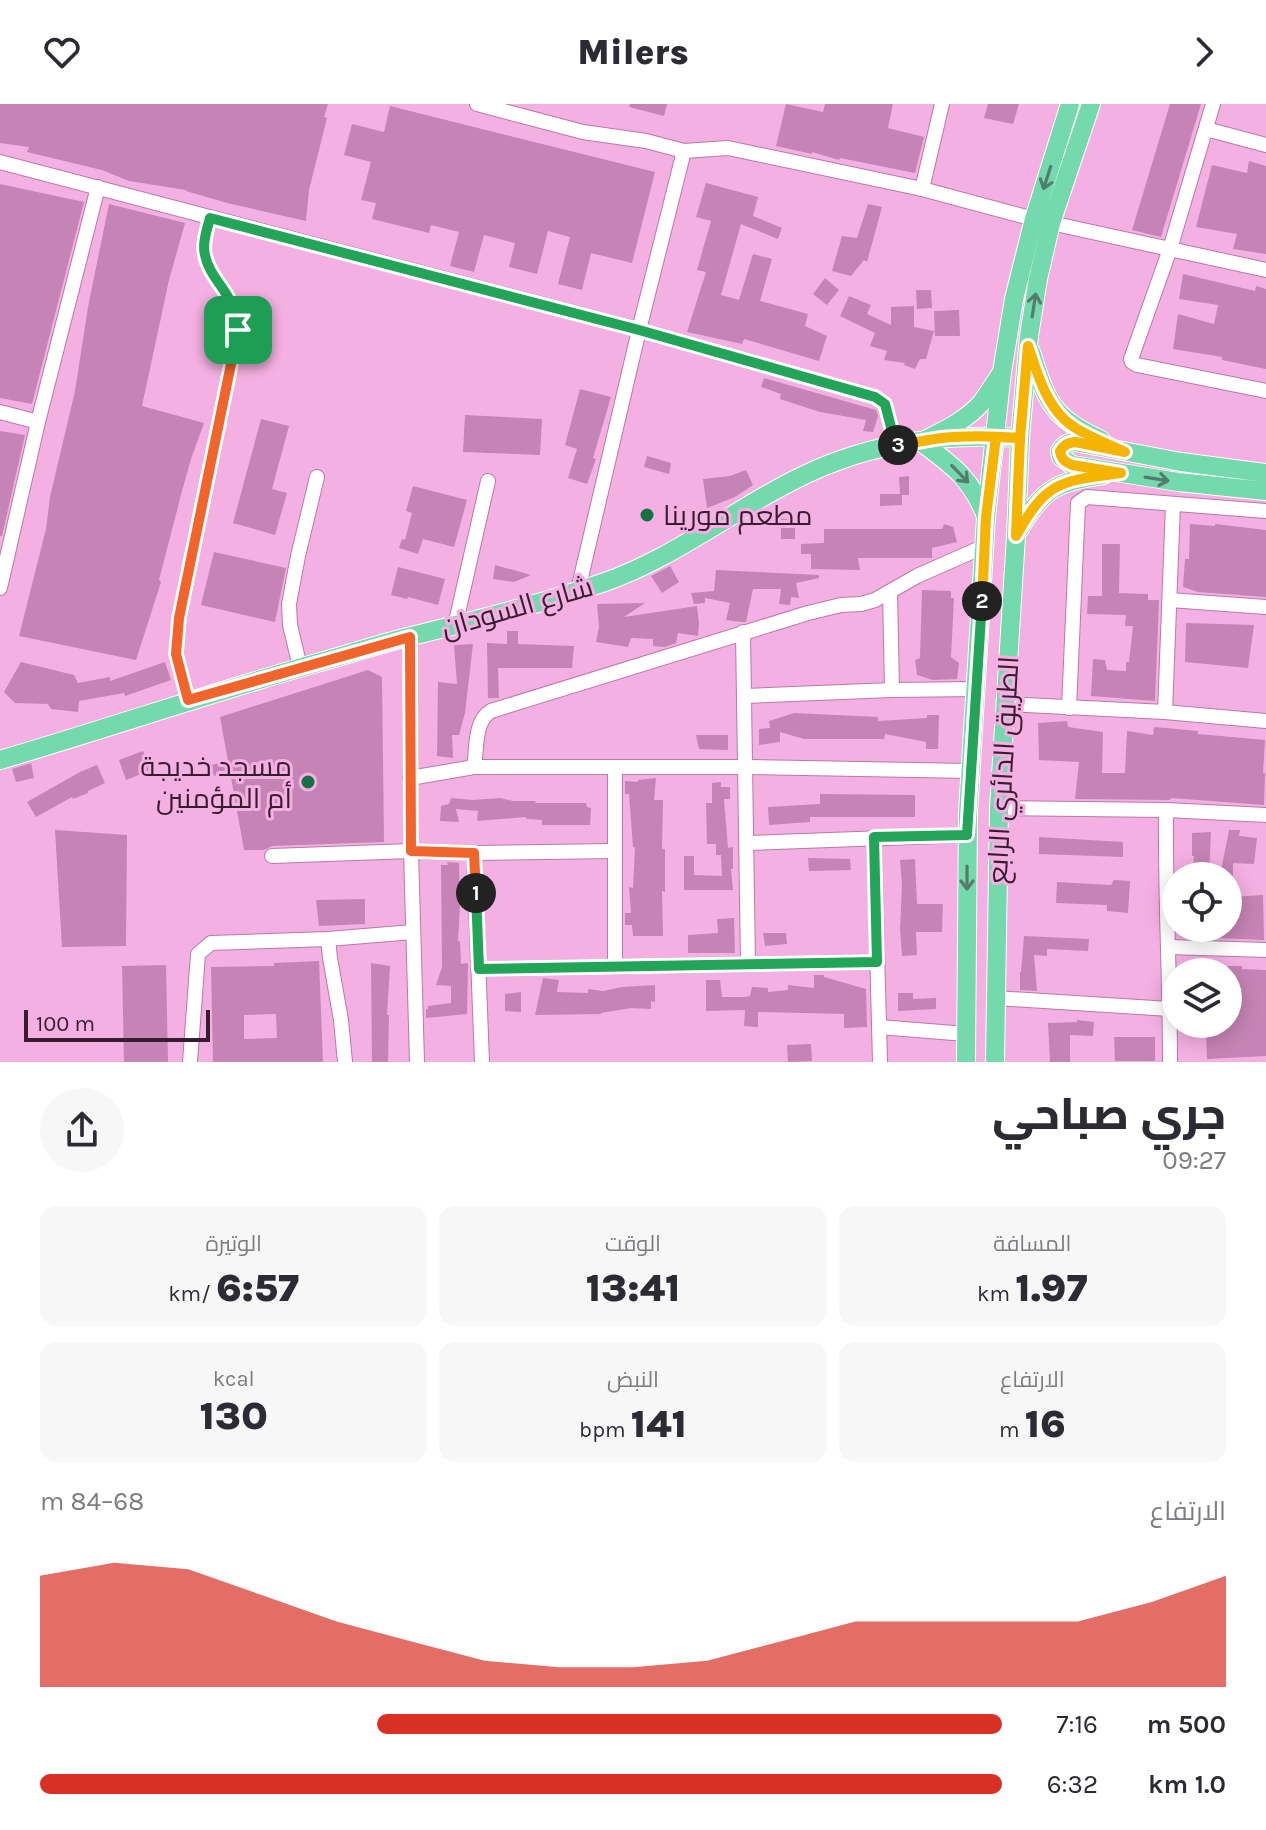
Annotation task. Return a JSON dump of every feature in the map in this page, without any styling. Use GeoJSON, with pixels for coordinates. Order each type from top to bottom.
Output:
{"type":"FeatureCollection","features":[{"type":"Feature","properties":{"kind":"main road","name":"الطريق الدائري الرابع"},"geometry":{"type":"LineString","coordinates":[[995,1062],[999,808],[1020,438],[1042,221],[1070,104]]}},
{"type":"Feature","properties":{"kind":"main road","name":"الطريق الدائري الرابع"},"geometry":{"type":"LineString","coordinates":[[966,1062],[967,835],[986,517],[1002,372],[1014,299],[1042,221],[1091,104]]}},
{"type":"Feature","properties":{"kind":"main road"},"geometry":{"type":"LineString","coordinates":[[1028,346],[1041,383],[1064,420],[1125,452]]}},
{"type":"Feature","properties":{"kind":"main road"},"geometry":{"type":"LineString","coordinates":[[986,517],[979,499],[958,470],[921,442],[966,417],[981,403],[1002,372]]}},
{"type":"Feature","properties":{"kind":"main road","name":"شارع السودان"},"geometry":{"type":"LineString","coordinates":[[0,760],[188,700],[507,613],[617,577],[666,555],[772,493],[853,456],[943,438],[1020,438]]}},
{"type":"Feature","properties":{"kind":"main road"},"geometry":{"type":"LineString","coordinates":[[1266,473],[1181,462],[1075,442],[1063,446],[1060,451],[1061,457],[1072,465],[1178,482],[1266,491]]}},
{"type":"Feature","properties":{"kind":"main road"},"geometry":{"type":"LineString","coordinates":[[1016,536],[1030,510],[1041,497],[1056,487],[1072,480],[1121,473]]}},
{"type":"Feature","properties":{"kind":"street"},"geometry":{"type":"LineString","coordinates":[[477,104],[583,132],[646,141],[684,151],[728,148],[922,189],[1042,221],[1266,270]]}},
{"type":"Feature","properties":{"kind":"street"},"geometry":{"type":"LineString","coordinates":[[922,189],[942,104]]}},
{"type":"Feature","properties":{"kind":"street"},"geometry":{"type":"LineString","coordinates":[[1213,104],[1170,249],[1132,362],[1266,391]]}},
{"type":"Feature","properties":{"kind":"street"},"geometry":{"type":"LineString","coordinates":[[1206,129],[1266,145]]}},
{"type":"Feature","properties":{"kind":"street"},"geometry":{"type":"LineString","coordinates":[[578,590],[684,151]]}},
{"type":"Feature","properties":{"kind":"street"},"geometry":{"type":"LineString","coordinates":[[0,162],[639,330],[875,397],[885,404],[896,446]]}},
{"type":"Feature","properties":{"kind":"street"},"geometry":{"type":"LineString","coordinates":[[0,588],[38,422],[98,187]]}},
{"type":"Feature","properties":{"kind":"street"},"geometry":{"type":"LineString","coordinates":[[188,700],[176,654],[179,618],[238,330],[229,298],[204,253],[210,218]]}},
{"type":"Feature","properties":{"kind":"street"},"geometry":{"type":"LineString","coordinates":[[0,412],[38,422]]}},
{"type":"Feature","properties":{"kind":"street"},"geometry":{"type":"LineString","coordinates":[[300,667],[290,625],[289,604],[317,477]]}},
{"type":"Feature","properties":{"kind":"street"},"geometry":{"type":"LineString","coordinates":[[455,626],[488,481]]}},
{"type":"Feature","properties":{"kind":"street"},"geometry":{"type":"LineString","coordinates":[[1069,708],[1078,503],[1082,499],[1266,511]]}},
{"type":"Feature","properties":{"kind":"street"},"geometry":{"type":"LineString","coordinates":[[1165,712],[1173,504]]}},
{"type":"Feature","properties":{"kind":"street"},"geometry":{"type":"LineString","coordinates":[[474,767],[480,725],[483,716],[491,711],[743,632],[830,608],[875,600],[917,576],[985,546]]}},
{"type":"Feature","properties":{"kind":"street"},"geometry":{"type":"LineString","coordinates":[[890,592],[892,690]]}},
{"type":"Feature","properties":{"kind":"street"},"geometry":{"type":"LineString","coordinates":[[1170,600],[1266,607]]}},
{"type":"Feature","properties":{"kind":"street"},"geometry":{"type":"LineString","coordinates":[[743,632],[748,964]]}},
{"type":"Feature","properties":{"kind":"street"},"geometry":{"type":"LineString","coordinates":[[410,637],[411,851],[417,1062]]}},
{"type":"Feature","properties":{"kind":"street"},"geometry":{"type":"LineString","coordinates":[[745,696],[976,689]]}},
{"type":"Feature","properties":{"kind":"street"},"geometry":{"type":"LineString","coordinates":[[1006,704],[1266,721]]}},
{"type":"Feature","properties":{"kind":"street"},"geometry":{"type":"LineString","coordinates":[[410,778],[474,767],[971,771]]}},
{"type":"Feature","properties":{"kind":"street"},"geometry":{"type":"LineString","coordinates":[[615,768],[615,965]]}},
{"type":"Feature","properties":{"kind":"street"},"geometry":{"type":"LineString","coordinates":[[999,808],[1266,815]]}},
{"type":"Feature","properties":{"kind":"street"},"geometry":{"type":"LineString","coordinates":[[1166,810],[1165,884],[1169,958]]}},
{"type":"Feature","properties":{"kind":"street"},"geometry":{"type":"LineString","coordinates":[[747,843],[967,835]]}},
{"type":"Feature","properties":{"kind":"street"},"geometry":{"type":"LineString","coordinates":[[874,837],[880,1062]]}},
{"type":"Feature","properties":{"kind":"street"},"geometry":{"type":"LineString","coordinates":[[272,856],[411,851],[614,851]]}},
{"type":"Feature","properties":{"kind":"street"},"geometry":{"type":"LineString","coordinates":[[474,853],[482,1062]]}},
{"type":"Feature","properties":{"kind":"street"},"geometry":{"type":"LineString","coordinates":[[190,1062],[198,954],[211,943],[413,932]]}},
{"type":"Feature","properties":{"kind":"street"},"geometry":{"type":"LineString","coordinates":[[328,939],[345,1062]]}},
{"type":"Feature","properties":{"kind":"street"},"geometry":{"type":"LineString","coordinates":[[1169,947],[1266,950]]}},
{"type":"Feature","properties":{"kind":"street"},"geometry":{"type":"LineString","coordinates":[[479,969],[877,962]]}},
{"type":"Feature","properties":{"kind":"street"},"geometry":{"type":"LineString","coordinates":[[995,998],[1162,1008]]}},
{"type":"Feature","properties":{"kind":"street"},"geometry":{"type":"LineString","coordinates":[[879,1027],[966,1034]]}},
{"type":"Feature","properties":{"kind":"street"},"geometry":{"type":"LineString","coordinates":[[1170,1038],[1170,1062]]}},
{"type":"Feature","properties":{"kind":"building"},"geometry":{"type":"Polygon","coordinates":[[[0,104],[328,104],[309,190],[306,221],[186,190],[129,181],[102,170],[27,152],[29,147],[0,143],[0,104]]]}},
{"type":"Feature","properties":{"kind":"building"},"geometry":{"type":"Polygon","coordinates":[[[630,104],[667,104],[664,116],[629,107],[630,104]]]}},
{"type":"Feature","properties":{"kind":"building"},"geometry":{"type":"Polygon","coordinates":[[[786,104],[823,112],[825,104],[893,104],[888,128],[924,137],[915,173],[776,146],[786,104]]]}},
{"type":"Feature","properties":{"kind":"building"},"geometry":{"type":"Polygon","coordinates":[[[988,104],[1019,104],[1013,124],[984,118],[988,104]]]}},
{"type":"Feature","properties":{"kind":"building"},"geometry":{"type":"Polygon","coordinates":[[[1170,104],[1201,104],[1161,237],[1132,230],[1170,104]]]}},
{"type":"Feature","properties":{"kind":"building"},"geometry":{"type":"Polygon","coordinates":[[[390,106],[655,172],[632,263],[591,253],[582,290],[558,284],[570,237],[548,231],[537,274],[509,267],[515,243],[484,235],[474,272],[450,266],[459,232],[431,225],[429,233],[372,219],[376,203],[361,200],[371,162],[344,155],[352,124],[384,132],[390,106]]]}},
{"type":"Feature","properties":{"kind":"building"},"geometry":{"type":"Polygon","coordinates":[[[1249,161],[1266,166],[1266,254],[1233,249],[1237,234],[1196,227],[1212,165],[1247,173],[1249,161]]]}},
{"type":"Feature","properties":{"kind":"building"},"geometry":{"type":"Polygon","coordinates":[[[706,183],[758,197],[753,216],[782,228],[778,239],[741,224],[721,295],[739,300],[753,254],[772,259],[760,301],[808,314],[805,326],[827,336],[819,361],[744,339],[742,344],[687,332],[706,272],[697,270],[711,221],[696,217],[706,183]]]}},
{"type":"Feature","properties":{"kind":"building"},"geometry":{"type":"Polygon","coordinates":[[[0,184],[84,202],[32,404],[0,398],[0,184]]]}},
{"type":"Feature","properties":{"kind":"building"},"geometry":{"type":"Polygon","coordinates":[[[109,204],[185,223],[169,280],[142,406],[204,423],[191,459],[159,580],[161,582],[136,660],[19,636],[46,529],[50,497],[75,391],[109,204]]]}},
{"type":"Feature","properties":{"kind":"building"},"geometry":{"type":"Polygon","coordinates":[[[868,204],[882,207],[867,262],[864,260],[851,276],[832,271],[842,236],[857,238],[868,204]]]}},
{"type":"Feature","properties":{"kind":"building"},"geometry":{"type":"Polygon","coordinates":[[[1183,274],[1255,291],[1256,286],[1266,289],[1266,369],[1222,360],[1222,357],[1173,349],[1178,314],[1214,324],[1218,305],[1179,299],[1183,274]]]}},
{"type":"Feature","properties":{"kind":"building"},"geometry":{"type":"Polygon","coordinates":[[[825,278],[839,290],[827,305],[813,294],[825,278]]]}},
{"type":"Feature","properties":{"kind":"building"},"geometry":{"type":"Polygon","coordinates":[[[916,290],[931,290],[932,308],[917,309],[916,290]]]}},
{"type":"Feature","properties":{"kind":"building"},"geometry":{"type":"Polygon","coordinates":[[[849,296],[871,305],[867,314],[891,325],[891,307],[914,306],[914,327],[934,331],[926,359],[920,359],[915,369],[905,363],[884,360],[887,351],[870,346],[875,333],[840,316],[849,296]]]}},
{"type":"Feature","properties":{"kind":"building"},"geometry":{"type":"Polygon","coordinates":[[[959,310],[960,336],[935,336],[934,311],[959,310]]]}},
{"type":"Feature","properties":{"kind":"building"},"geometry":{"type":"Polygon","coordinates":[[[764,378],[876,410],[878,416],[873,432],[863,431],[866,420],[820,412],[780,399],[781,394],[761,387],[764,378]]]}},
{"type":"Feature","properties":{"kind":"building"},"geometry":{"type":"Polygon","coordinates":[[[580,389],[611,397],[587,484],[568,478],[577,449],[565,445],[580,389]]]}},
{"type":"Feature","properties":{"kind":"building"},"geometry":{"type":"Polygon","coordinates":[[[465,415],[542,419],[540,455],[463,452],[465,415]]]}},
{"type":"Feature","properties":{"kind":"building"},"geometry":{"type":"Polygon","coordinates":[[[261,419],[289,426],[272,489],[287,493],[275,535],[233,523],[261,419]]]}},
{"type":"Feature","properties":{"kind":"building"},"geometry":{"type":"Polygon","coordinates":[[[0,431],[25,435],[2,536],[0,536],[0,431]]]}},
{"type":"Feature","properties":{"kind":"building"},"geometry":{"type":"Polygon","coordinates":[[[647,456],[671,463],[669,474],[644,467],[647,456]]]}},
{"type":"Feature","properties":{"kind":"building"},"geometry":{"type":"Polygon","coordinates":[[[746,470],[753,485],[735,497],[707,508],[703,479],[730,476],[746,470]]]}},
{"type":"Feature","properties":{"kind":"building"},"geometry":{"type":"Polygon","coordinates":[[[909,476],[909,495],[902,495],[902,505],[880,506],[880,494],[900,494],[899,477],[909,476]]]}},
{"type":"Feature","properties":{"kind":"building"},"geometry":{"type":"Polygon","coordinates":[[[413,486],[467,500],[454,547],[423,539],[418,554],[399,548],[402,539],[405,540],[412,513],[406,511],[413,486]]]}},
{"type":"Feature","properties":{"kind":"building"},"geometry":{"type":"Polygon","coordinates":[[[781,519],[795,519],[795,539],[781,539],[781,519]]]}},
{"type":"Feature","properties":{"kind":"building"},"geometry":{"type":"Polygon","coordinates":[[[944,524],[953,527],[957,542],[932,548],[932,558],[858,558],[860,570],[811,569],[811,554],[801,554],[801,544],[824,543],[824,529],[942,529],[944,524]]]}},
{"type":"Feature","properties":{"kind":"building"},"geometry":{"type":"Polygon","coordinates":[[[1190,524],[1266,530],[1266,597],[1198,592],[1183,587],[1185,559],[1189,559],[1190,524]]]}},
{"type":"Feature","properties":{"kind":"building"},"geometry":{"type":"Polygon","coordinates":[[[1102,544],[1120,544],[1119,593],[1148,594],[1148,600],[1159,600],[1155,701],[1091,696],[1093,659],[1105,660],[1107,670],[1126,671],[1133,626],[1125,626],[1126,615],[1087,614],[1088,596],[1102,596],[1102,544]]]}},
{"type":"Feature","properties":{"kind":"building"},"geometry":{"type":"Polygon","coordinates":[[[214,552],[286,568],[275,622],[201,605],[214,552]]]}},
{"type":"Feature","properties":{"kind":"building"},"geometry":{"type":"Polygon","coordinates":[[[495,565],[531,575],[514,582],[493,579],[495,565]]]}},
{"type":"Feature","properties":{"kind":"building"},"geometry":{"type":"Polygon","coordinates":[[[670,566],[679,582],[662,593],[651,576],[670,566]]]}},
{"type":"Feature","properties":{"kind":"building"},"geometry":{"type":"Polygon","coordinates":[[[398,567],[445,579],[438,605],[391,595],[398,567]]]}},
{"type":"Feature","properties":{"kind":"building"},"geometry":{"type":"Polygon","coordinates":[[[716,570],[819,575],[819,578],[796,583],[799,598],[791,597],[790,605],[779,604],[781,589],[753,589],[746,622],[741,622],[726,620],[730,603],[705,598],[705,603],[694,604],[691,593],[714,591],[716,570]]]}},
{"type":"Feature","properties":{"kind":"building"},"geometry":{"type":"Polygon","coordinates":[[[922,590],[951,591],[951,598],[954,598],[951,657],[959,663],[957,679],[933,680],[917,675],[915,660],[920,658],[922,590]]]}},
{"type":"Feature","properties":{"kind":"building"},"geometry":{"type":"Polygon","coordinates":[[[645,603],[624,617],[697,606],[698,636],[678,633],[676,643],[665,647],[653,646],[653,639],[631,638],[628,647],[596,642],[599,627],[597,604],[645,603]]]}},
{"type":"Feature","properties":{"kind":"building"},"geometry":{"type":"Polygon","coordinates":[[[1186,623],[1254,625],[1248,668],[1185,662],[1186,623]]]}},
{"type":"Feature","properties":{"kind":"building"},"geometry":{"type":"Polygon","coordinates":[[[507,631],[518,631],[518,644],[574,646],[572,668],[498,668],[499,698],[488,698],[487,643],[507,644],[507,631]]]}},
{"type":"Feature","properties":{"kind":"building"},"geometry":{"type":"Polygon","coordinates":[[[473,644],[465,713],[459,735],[452,735],[453,758],[437,756],[438,682],[457,684],[454,645],[473,644]]]}},
{"type":"Feature","properties":{"kind":"building"},"geometry":{"type":"Polygon","coordinates":[[[21,662],[74,675],[78,683],[110,677],[110,681],[165,662],[171,680],[125,696],[124,693],[79,701],[78,712],[51,709],[48,704],[15,703],[4,692],[21,662]]]}},
{"type":"Feature","properties":{"kind":"building","name":"مسجد خديجة أم المؤمنين"},"geometry":{"type":"Polygon","coordinates":[[[368,670],[382,677],[384,842],[244,850],[230,772],[214,776],[211,765],[228,761],[220,717],[368,670]]]}},
{"type":"Feature","properties":{"kind":"building"},"geometry":{"type":"Polygon","coordinates":[[[794,713],[878,717],[878,721],[939,715],[938,749],[926,749],[926,742],[885,734],[884,739],[804,739],[780,732],[780,742],[759,745],[759,729],[770,728],[769,721],[794,713]]]}},
{"type":"Feature","properties":{"kind":"building"},"geometry":{"type":"Polygon","coordinates":[[[1067,721],[1068,727],[1103,732],[1102,773],[1125,773],[1127,731],[1153,735],[1154,727],[1265,740],[1264,805],[1171,798],[1075,799],[1079,762],[1039,760],[1038,723],[1067,721]]]}},
{"type":"Feature","properties":{"kind":"building"},"geometry":{"type":"Polygon","coordinates":[[[696,735],[728,735],[728,750],[699,749],[696,735]]]}},
{"type":"Feature","properties":{"kind":"building"},"geometry":{"type":"Polygon","coordinates":[[[143,751],[151,770],[126,780],[119,760],[143,751]]]}},
{"type":"Feature","properties":{"kind":"building"},"geometry":{"type":"Polygon","coordinates":[[[31,763],[34,778],[16,782],[12,769],[31,763]]]}},
{"type":"Feature","properties":{"kind":"building"},"geometry":{"type":"Polygon","coordinates":[[[97,765],[105,783],[36,817],[27,802],[97,765]]]}},
{"type":"Feature","properties":{"kind":"building"},"geometry":{"type":"Polygon","coordinates":[[[656,778],[654,800],[663,800],[663,936],[633,936],[632,925],[625,925],[625,913],[631,913],[629,887],[633,888],[635,847],[625,781],[656,778]]]}},
{"type":"Feature","properties":{"kind":"building"},"geometry":{"type":"Polygon","coordinates":[[[721,782],[721,787],[730,787],[730,799],[724,799],[728,848],[733,847],[733,890],[684,890],[684,856],[694,856],[694,875],[722,876],[721,855],[716,855],[716,844],[707,844],[706,803],[712,803],[712,783],[721,782]]]}},
{"type":"Feature","properties":{"kind":"building"},"geometry":{"type":"Polygon","coordinates":[[[820,794],[915,795],[915,817],[810,817],[810,822],[769,825],[768,807],[820,804],[820,794]]]}},
{"type":"Feature","properties":{"kind":"building"},"geometry":{"type":"Polygon","coordinates":[[[451,798],[586,803],[591,808],[590,825],[542,825],[542,820],[525,817],[477,821],[478,811],[456,809],[459,822],[440,821],[441,806],[449,804],[451,798]]]}},
{"type":"Feature","properties":{"kind":"building"},"geometry":{"type":"Polygon","coordinates":[[[55,830],[127,835],[126,946],[62,947],[55,830]]]}},
{"type":"Feature","properties":{"kind":"building"},"geometry":{"type":"Polygon","coordinates":[[[1229,830],[1240,830],[1239,836],[1257,838],[1254,864],[1223,862],[1229,830]]]}},
{"type":"Feature","properties":{"kind":"building"},"geometry":{"type":"Polygon","coordinates":[[[1211,832],[1210,862],[1193,862],[1192,833],[1211,832]]]}},
{"type":"Feature","properties":{"kind":"building"},"geometry":{"type":"Polygon","coordinates":[[[1039,837],[1123,842],[1123,857],[1039,854],[1039,837]]]}},
{"type":"Feature","properties":{"kind":"building"},"geometry":{"type":"Polygon","coordinates":[[[808,858],[850,859],[851,870],[809,871],[808,858]]]}},
{"type":"Feature","properties":{"kind":"building"},"geometry":{"type":"Polygon","coordinates":[[[915,859],[917,904],[943,904],[942,932],[916,932],[917,955],[902,956],[900,860],[915,859]]]}},
{"type":"Feature","properties":{"kind":"building"},"geometry":{"type":"Polygon","coordinates":[[[447,862],[459,863],[458,941],[461,964],[468,963],[467,1014],[426,1018],[428,1006],[451,1003],[451,986],[436,985],[442,967],[441,865],[448,865],[447,862]]]}},
{"type":"Feature","properties":{"kind":"building"},"geometry":{"type":"Polygon","coordinates":[[[1114,880],[1130,881],[1128,913],[1107,911],[1107,905],[1056,903],[1057,882],[1111,885],[1114,880]]]}},
{"type":"Feature","properties":{"kind":"building"},"geometry":{"type":"Polygon","coordinates":[[[1263,895],[1264,940],[1242,939],[1242,896],[1263,895]]]}},
{"type":"Feature","properties":{"kind":"building"},"geometry":{"type":"Polygon","coordinates":[[[365,899],[365,924],[319,926],[316,900],[365,899]]]}},
{"type":"Feature","properties":{"kind":"building"},"geometry":{"type":"Polygon","coordinates":[[[734,918],[735,953],[688,953],[688,935],[718,933],[717,919],[734,918]]]}},
{"type":"Feature","properties":{"kind":"building"},"geometry":{"type":"Polygon","coordinates":[[[763,933],[786,933],[787,944],[765,946],[763,933]]]}},
{"type":"Feature","properties":{"kind":"building"},"geometry":{"type":"Polygon","coordinates":[[[1024,936],[1089,939],[1088,951],[1047,949],[1047,956],[1034,955],[1037,991],[1020,990],[1024,936]]]}},
{"type":"Feature","properties":{"kind":"building"},"geometry":{"type":"Polygon","coordinates":[[[319,961],[323,1062],[213,1062],[211,967],[274,966],[274,963],[319,961]],[[276,1014],[244,1015],[244,1039],[277,1038],[276,1014]]]}},
{"type":"Feature","properties":{"kind":"building"},"geometry":{"type":"Polygon","coordinates":[[[371,963],[390,966],[388,1062],[372,1062],[371,963]]]}},
{"type":"Feature","properties":{"kind":"building"},"geometry":{"type":"Polygon","coordinates":[[[166,965],[168,1062],[124,1062],[122,966],[166,965]]]}},
{"type":"Feature","properties":{"kind":"building"},"geometry":{"type":"Polygon","coordinates":[[[1242,969],[1266,970],[1266,1056],[1207,1059],[1206,1038],[1242,1038],[1242,969]]]}},
{"type":"Feature","properties":{"kind":"building"},"geometry":{"type":"Polygon","coordinates":[[[814,975],[824,975],[866,989],[867,1027],[844,1028],[844,1014],[758,1012],[758,1027],[744,1026],[745,1010],[706,1011],[706,980],[720,980],[722,997],[745,997],[750,996],[752,987],[768,988],[768,992],[788,990],[788,985],[814,988],[814,975]]]}},
{"type":"Feature","properties":{"kind":"building"},"geometry":{"type":"Polygon","coordinates":[[[543,978],[559,980],[557,992],[588,993],[588,989],[603,991],[655,985],[655,1002],[651,1001],[651,1009],[631,1008],[601,1014],[535,1015],[543,978]]]}},
{"type":"Feature","properties":{"kind":"building"},"geometry":{"type":"Polygon","coordinates":[[[521,992],[521,1012],[505,1011],[505,994],[521,992]]]}},
{"type":"Feature","properties":{"kind":"building"},"geometry":{"type":"Polygon","coordinates":[[[898,993],[913,993],[913,999],[936,998],[936,1009],[898,1011],[898,993]]]}},
{"type":"Feature","properties":{"kind":"building"},"geometry":{"type":"Polygon","coordinates":[[[1094,1022],[1093,1036],[1070,1035],[1070,1062],[1050,1062],[1048,1023],[1094,1022]]]}},
{"type":"Feature","properties":{"kind":"building"},"geometry":{"type":"Polygon","coordinates":[[[1114,1037],[1155,1037],[1155,1061],[1115,1061],[1114,1037]]]}},
{"type":"Feature","properties":{"kind":"building"},"geometry":{"type":"Polygon","coordinates":[[[811,1044],[812,1061],[788,1062],[787,1045],[811,1044]]]}},
{"type":"Feature","properties":{"kind":"place","name":"مطعم مورينا"},"geometry":{"type":"Point","coordinates":[647,515]}},
{"type":"Feature","properties":{"kind":"place","name":"مسجد خديجة أم المؤمنين"},"geometry":{"type":"Point","coordinates":[308,782]}},
{"type":"Feature","properties":{"kind":"route"},"geometry":{"type":"LineString","coordinates":[[238,330],[179,618],[176,654],[188,700],[410,637],[411,851],[474,853],[479,969],[877,962],[874,837],[967,835],[986,517],[996,437],[1020,438],[1016,536],[1030,510],[1041,497],[1056,487],[1072,480],[1121,473],[1072,465],[1061,457],[1063,446],[1075,442],[1125,452],[1064,420],[1041,383],[1028,346],[1020,438],[1010,437],[996,437],[969,437],[943,438],[896,446],[885,404],[875,397],[639,330],[210,218],[204,253],[229,298],[238,330]]}}]}
